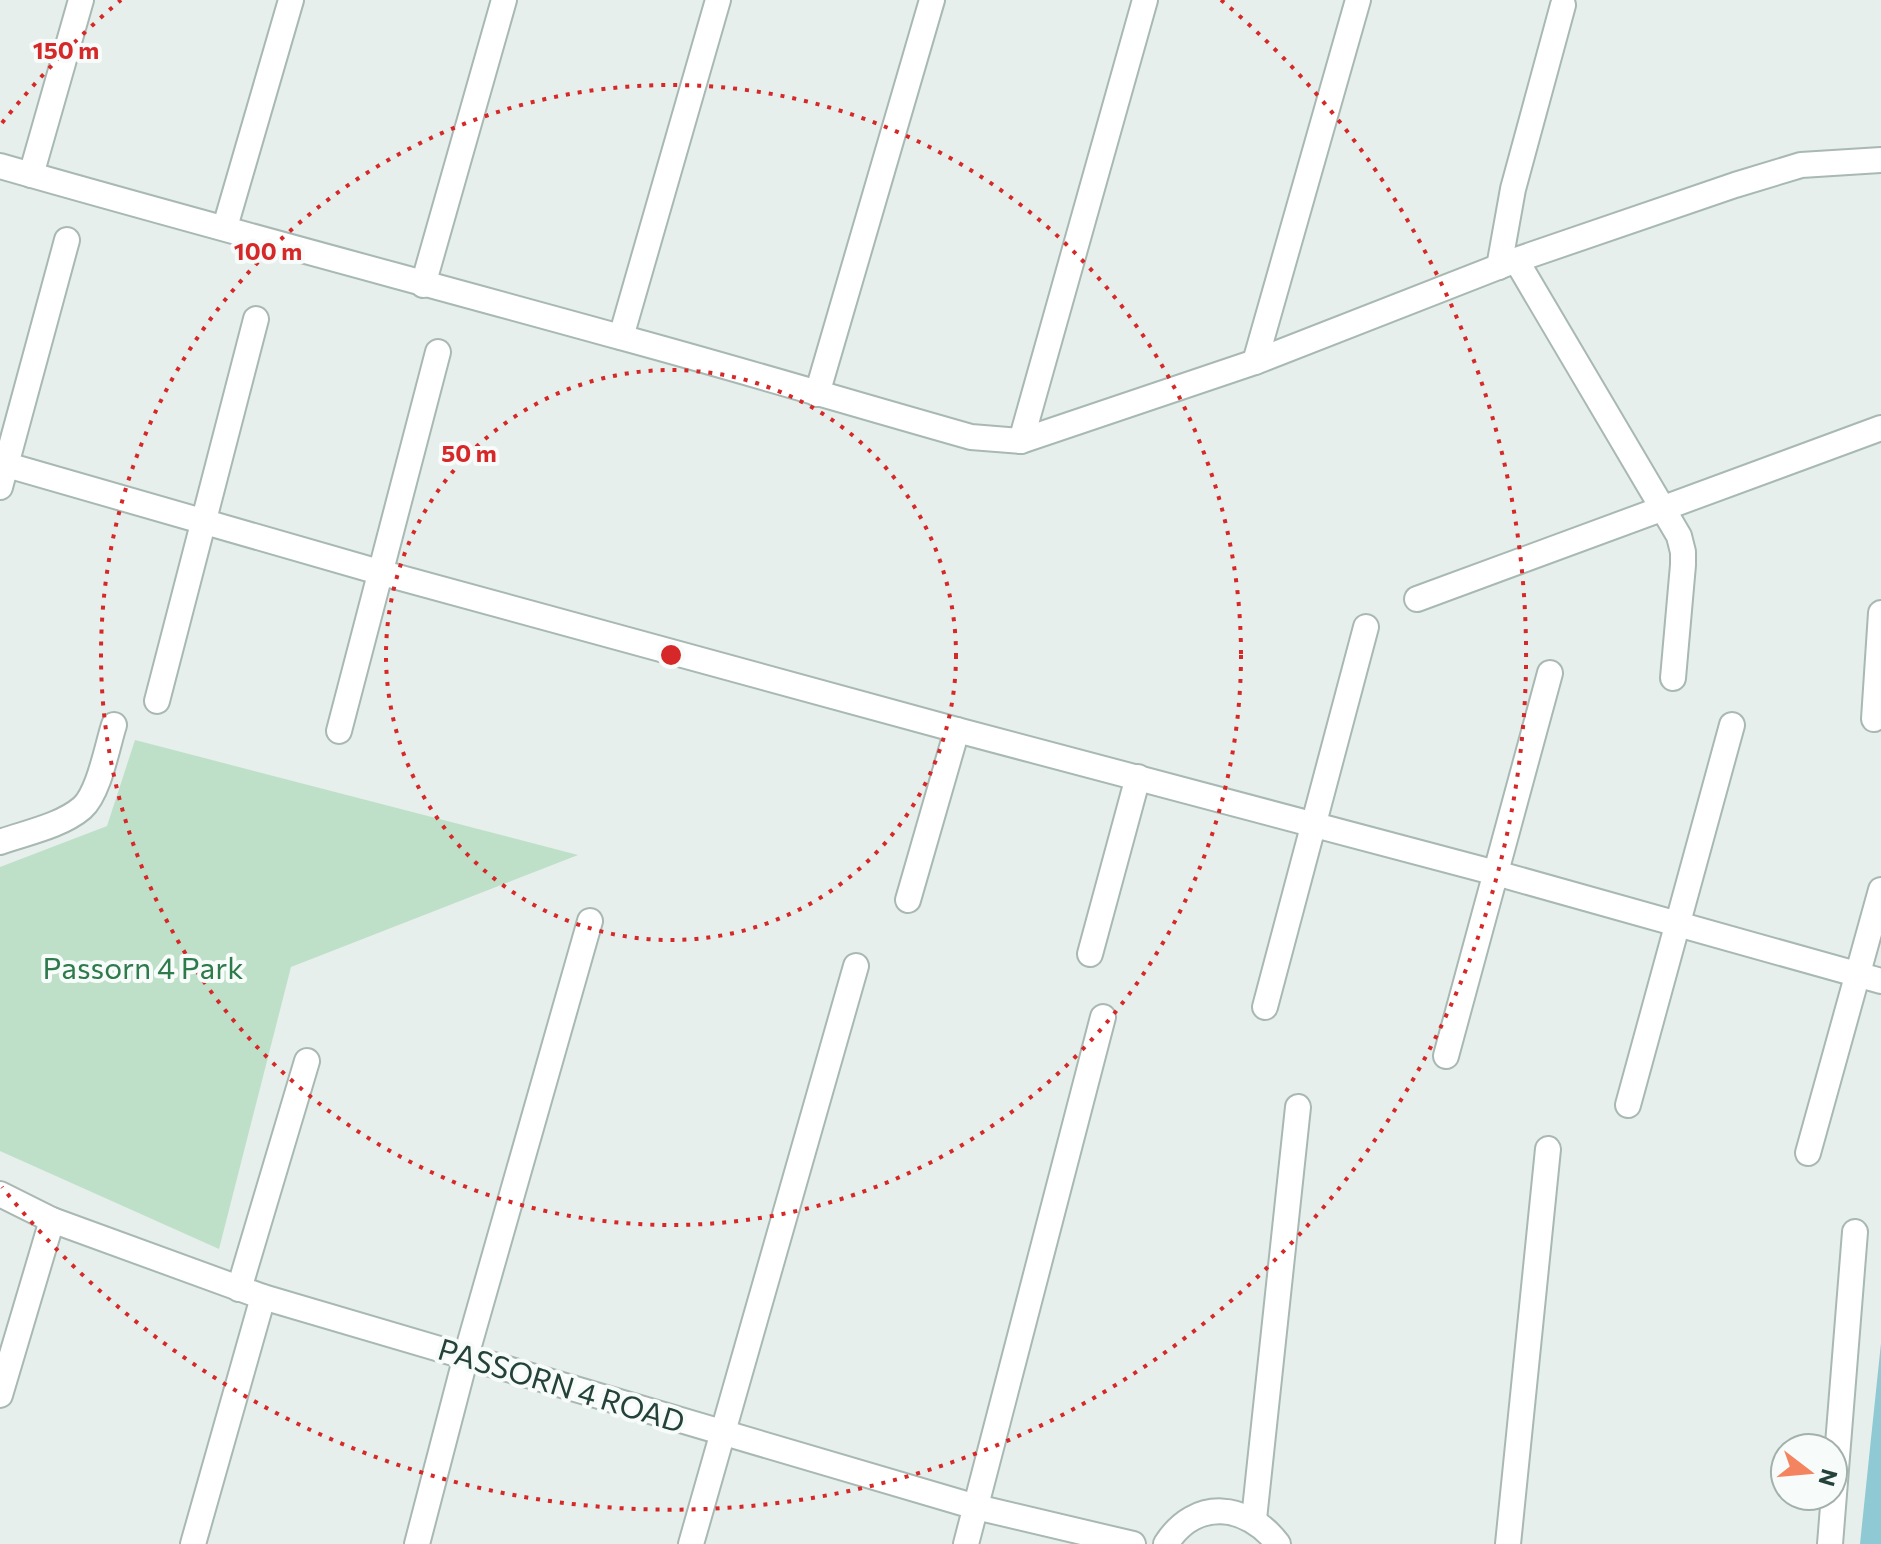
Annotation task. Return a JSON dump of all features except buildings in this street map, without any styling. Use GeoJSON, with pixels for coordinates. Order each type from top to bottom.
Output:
{"type":"FeatureCollection","features":[{"type":"Feature","properties":{"kind":"street"},"geometry":{"type":"LineString","coordinates":[[31,175],[81,0]]}},
{"type":"Feature","properties":{"kind":"street"},"geometry":{"type":"LineString","coordinates":[[225,227],[291,0]]}},
{"type":"Feature","properties":{"kind":"street"},"geometry":{"type":"LineString","coordinates":[[423,285],[504,0]]}},
{"type":"Feature","properties":{"kind":"street"},"geometry":{"type":"LineString","coordinates":[[621,337],[718,0]]}},
{"type":"Feature","properties":{"kind":"street"},"geometry":{"type":"LineString","coordinates":[[817,394],[932,0]]}},
{"type":"Feature","properties":{"kind":"street"},"geometry":{"type":"LineString","coordinates":[[1021,441],[1145,0]]}},
{"type":"Feature","properties":{"kind":"street"},"geometry":{"type":"LineString","coordinates":[[1255,362],[1358,0]]}},
{"type":"Feature","properties":{"kind":"street"},"geometry":{"type":"LineString","coordinates":[[1563,5],[1513,189],[1507,264],[1664,508],[1683,552],[1673,678]]}},
{"type":"Feature","properties":{"kind":"street"},"geometry":{"type":"LineString","coordinates":[[0,166],[971,437],[1021,441],[1255,362],[1507,264],[1735,185],[1801,165],[1881,160]]}},
{"type":"Feature","properties":{"kind":"street"},"geometry":{"type":"LineString","coordinates":[[67,240],[2,472],[202,523],[1870,977]]}},
{"type":"Feature","properties":{"kind":"street"},"geometry":{"type":"LineString","coordinates":[[157,701],[256,319]]}},
{"type":"Feature","properties":{"kind":"street"},"geometry":{"type":"LineString","coordinates":[[339,731],[438,352]]}},
{"type":"Feature","properties":{"kind":"street"},"geometry":{"type":"LineString","coordinates":[[1417,599],[1881,428]]}},
{"type":"Feature","properties":{"kind":"street"},"geometry":{"type":"LineString","coordinates":[[1874,719],[1881,613]]}},
{"type":"Feature","properties":{"kind":"street"},"geometry":{"type":"LineString","coordinates":[[1265,1007],[1366,627]]}},
{"type":"Feature","properties":{"kind":"street"},"geometry":{"type":"LineString","coordinates":[[1446,1056],[1550,673]]}},
{"type":"Feature","properties":{"kind":"street"},"geometry":{"type":"LineString","coordinates":[[0,842],[68,816],[83,807],[92,795],[114,725]]}},
{"type":"Feature","properties":{"kind":"street"},"geometry":{"type":"LineString","coordinates":[[1628,1105],[1732,725]]}},
{"type":"Feature","properties":{"kind":"street"},"geometry":{"type":"LineString","coordinates":[[908,900],[957,730]]}},
{"type":"Feature","properties":{"kind":"street"},"geometry":{"type":"LineString","coordinates":[[1090,954],[1138,777]]}},
{"type":"Feature","properties":{"kind":"street"},"geometry":{"type":"LineString","coordinates":[[1808,1153],[1870,977],[1881,890]]}},
{"type":"Feature","properties":{"kind":"street"},"geometry":{"type":"LineString","coordinates":[[417,1544],[466,1356],[590,921]]}},
{"type":"Feature","properties":{"kind":"street"},"geometry":{"type":"LineString","coordinates":[[691,1544],[856,966]]}},
{"type":"Feature","properties":{"kind":"street"},"geometry":{"type":"LineString","coordinates":[[966,1544],[1103,1017]]}},
{"type":"Feature","properties":{"kind":"street"},"geometry":{"type":"LineString","coordinates":[[239,1289],[307,1061]]}},
{"type":"Feature","properties":{"kind":"street"},"geometry":{"type":"LineString","coordinates":[[1254,1519],[1298,1107]]}},
{"type":"Feature","properties":{"kind":"street"},"geometry":{"type":"LineString","coordinates":[[1508,1544],[1548,1149]]}},
{"type":"Feature","properties":{"kind":"street","name":"PASSORN 4 ROAD"},"geometry":{"type":"LineString","coordinates":[[0,1194],[52,1220],[263,1297],[976,1507],[1133,1544]]}},
{"type":"Feature","properties":{"kind":"street"},"geometry":{"type":"LineString","coordinates":[[0,1395],[52,1220]]}},
{"type":"Feature","properties":{"kind":"street"},"geometry":{"type":"LineString","coordinates":[[1830,1544],[1855,1232]]}},
{"type":"Feature","properties":{"kind":"street"},"geometry":{"type":"LineString","coordinates":[[193,1544],[263,1297]]}},
{"type":"Feature","properties":{"kind":"street"},"geometry":{"type":"LineString","coordinates":[[1166,1544],[1173,1532],[1190,1518],[1211,1511],[1233,1511],[1254,1519],[1278,1544]]}},
{"type":"Feature","properties":{"kind":"green space","name":"Passorn 4 Park"},"geometry":{"type":"Polygon","coordinates":[[[135,740],[578,855],[291,967],[219,1249],[0,1151],[0,867],[107,826],[135,740]]]}},
{"type":"Feature","properties":{"kind":"water"},"geometry":{"type":"Polygon","coordinates":[[[1881,1343],[1881,1544],[1860,1544],[1881,1343]]]}}]}
